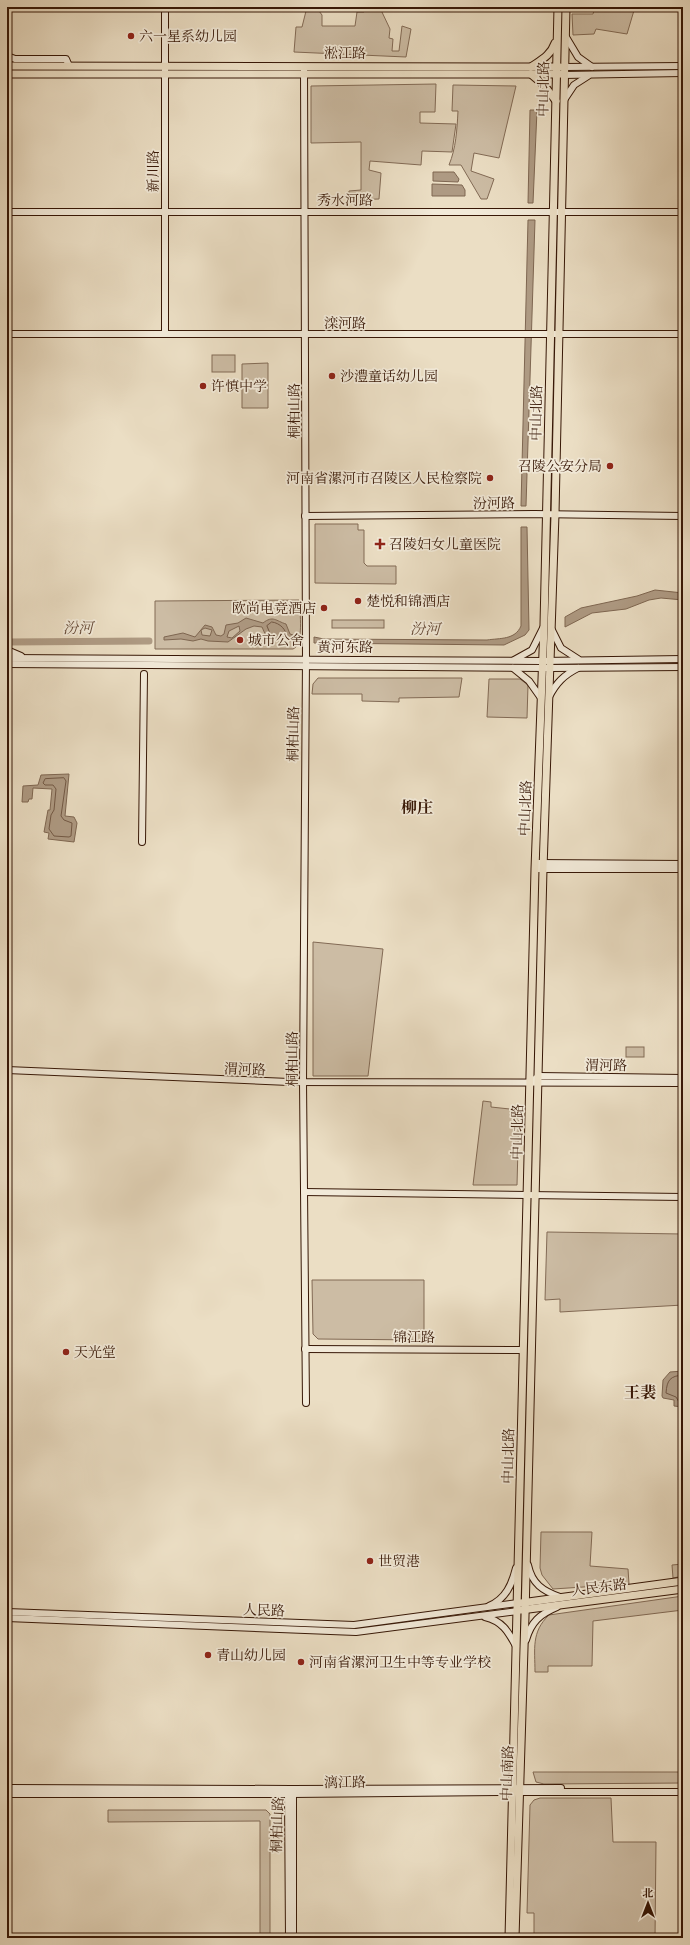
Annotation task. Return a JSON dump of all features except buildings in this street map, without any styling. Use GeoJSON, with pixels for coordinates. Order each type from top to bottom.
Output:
{"type":"FeatureCollection","features":[{"type":"Feature","properties":{"kind":"main road","name":"中山北路"},"geometry":{"type":"LineString","coordinates":[[548,625],[546,514],[558,212],[561,36],[558,7]]}},
{"type":"Feature","properties":{"kind":"main road","name":"中山北路"},"geometry":{"type":"LineString","coordinates":[[561,36],[566,7]]}},
{"type":"Feature","properties":{"kind":"main road"},"geometry":{"type":"LineString","coordinates":[[559,101],[531,71],[553,50],[561,36]]}},
{"type":"Feature","properties":{"kind":"main road","name":"淞江路"},"geometry":{"type":"LineString","coordinates":[[7,66],[70,66],[304,74],[560,71]]}},
{"type":"Feature","properties":{"kind":"main road","name":"淞江路"},"geometry":{"type":"LineString","coordinates":[[7,74],[304,66],[531,71]]}},
{"type":"Feature","properties":{"kind":"main road","name":"中山北路"},"geometry":{"type":"LineString","coordinates":[[522,1556],[532,1195],[531,1083],[546,665],[554,514],[554,334]]}},
{"type":"Feature","properties":{"kind":"main road","name":"中山北路"},"geometry":{"type":"LineString","coordinates":[[522,1607],[523,1350],[539,1080],[539,866]]}},
{"type":"Feature","properties":{"kind":"main road","name":"人民东路"},"geometry":{"type":"LineString","coordinates":[[522,1607],[683,1581]]}},
{"type":"Feature","properties":{"kind":"main road","name":"人民东路"},"geometry":{"type":"LineString","coordinates":[[562,1601],[683,1589]]}},
{"type":"Feature","properties":{"kind":"main road","name":"中山南路"},"geometry":{"type":"LineString","coordinates":[[509,1938],[522,1607]]}},
{"type":"Feature","properties":{"kind":"main road","name":"中山南路"},"geometry":{"type":"LineString","coordinates":[[516,1790],[516,1938]]}},
{"type":"Feature","properties":{"kind":"street","name":"新川路"},"geometry":{"type":"LineString","coordinates":[[165,7],[165,334]]}},
{"type":"Feature","properties":{"kind":"street"},"geometry":{"type":"LineString","coordinates":[[561,36],[578,57],[592,67]]}},
{"type":"Feature","properties":{"kind":"street"},"geometry":{"type":"LineString","coordinates":[[7,56],[16,59],[66,59],[70,66]]}},
{"type":"Feature","properties":{"kind":"street","name":"桐柏山路"},"geometry":{"type":"LineString","coordinates":[[304,66],[306,335],[304,1192],[306,1403]]}},
{"type":"Feature","properties":{"kind":"street","name":"淞江路"},"geometry":{"type":"LineString","coordinates":[[560,71],[592,67],[683,66]]}},
{"type":"Feature","properties":{"kind":"street","name":"淞江路"},"geometry":{"type":"LineString","coordinates":[[560,71],[592,74],[683,73]]}},
{"type":"Feature","properties":{"kind":"street"},"geometry":{"type":"LineString","coordinates":[[559,101],[582,78],[592,74]]}},
{"type":"Feature","properties":{"kind":"street","name":"秀水河路"},"geometry":{"type":"LineString","coordinates":[[7,212],[683,212]]}},
{"type":"Feature","properties":{"kind":"street","name":"滦河路"},"geometry":{"type":"LineString","coordinates":[[7,334],[683,334]]}},
{"type":"Feature","properties":{"kind":"street","name":"汾河路"},"geometry":{"type":"LineString","coordinates":[[305,516],[546,514],[683,516]]}},
{"type":"Feature","properties":{"kind":"street"},"geometry":{"type":"LineString","coordinates":[[548,625],[561,648],[579,660]]}},
{"type":"Feature","properties":{"kind":"street"},"geometry":{"type":"LineString","coordinates":[[512,660],[532,650],[548,625]]}},
{"type":"Feature","properties":{"kind":"street"},"geometry":{"type":"LineString","coordinates":[[7,650],[24,658]]}},
{"type":"Feature","properties":{"kind":"street","name":"黄河东路"},"geometry":{"type":"LineString","coordinates":[[7,658],[512,660],[580,668],[683,667]]}},
{"type":"Feature","properties":{"kind":"street","name":"黄河东路"},"geometry":{"type":"LineString","coordinates":[[7,664],[511,667],[546,665],[579,660],[683,659]]}},
{"type":"Feature","properties":{"kind":"street"},"geometry":{"type":"LineString","coordinates":[[511,667],[529,681],[545,698],[564,676],[580,668]]}},
{"type":"Feature","properties":{"kind":"street"},"geometry":{"type":"LineString","coordinates":[[142,842],[144,674]]}},
{"type":"Feature","properties":{"kind":"street"},"geometry":{"type":"LineString","coordinates":[[539,866],[683,864]]}},
{"type":"Feature","properties":{"kind":"street"},"geometry":{"type":"LineString","coordinates":[[539,866],[683,869]]}},
{"type":"Feature","properties":{"kind":"street","name":"渭河路"},"geometry":{"type":"LineString","coordinates":[[7,1070],[304,1082],[531,1083],[539,1080],[683,1078]]}},
{"type":"Feature","properties":{"kind":"street","name":"渭河路"},"geometry":{"type":"LineString","coordinates":[[616,1080],[683,1083]]}},
{"type":"Feature","properties":{"kind":"street"},"geometry":{"type":"LineString","coordinates":[[304,1192],[683,1197]]}},
{"type":"Feature","properties":{"kind":"street","name":"锦江路"},"geometry":{"type":"LineString","coordinates":[[306,1349],[523,1350]]}},
{"type":"Feature","properties":{"kind":"street"},"geometry":{"type":"LineString","coordinates":[[522,1556],[536,1585],[543,1591],[562,1601]]}},
{"type":"Feature","properties":{"kind":"street"},"geometry":{"type":"LineString","coordinates":[[482,1608],[496,1602],[506,1593],[512,1583],[522,1556]]}},
{"type":"Feature","properties":{"kind":"street"},"geometry":{"type":"LineString","coordinates":[[482,1616],[500,1622],[520,1648],[537,1618],[562,1601]]}},
{"type":"Feature","properties":{"kind":"street","name":"人民路"},"geometry":{"type":"LineString","coordinates":[[7,1612],[354,1625],[482,1608],[522,1607]]}},
{"type":"Feature","properties":{"kind":"street","name":"人民路"},"geometry":{"type":"LineString","coordinates":[[7,1618],[356,1632],[482,1616],[522,1607]]}},
{"type":"Feature","properties":{"kind":"street","name":"漓江路"},"geometry":{"type":"LineString","coordinates":[[7,1788],[291,1793]]}},
{"type":"Feature","properties":{"kind":"street","name":"漓江路"},"geometry":{"type":"LineString","coordinates":[[7,1794],[683,1789]]}},
{"type":"Feature","properties":{"kind":"street","name":"漓江路"},"geometry":{"type":"LineString","coordinates":[[516,1790],[683,1792]]}},
{"type":"Feature","properties":{"kind":"street","name":"桐柏山路"},"geometry":{"type":"LineString","coordinates":[[289,1938],[291,1793]]}},
{"type":"Feature","properties":{"kind":"street","name":"桐柏山路"},"geometry":{"type":"LineString","coordinates":[[291,1793],[293,1938]]}},
{"type":"Feature","properties":{"kind":"shaded area"},"geometry":{"type":"Polygon","coordinates":[[[307,7],[316,7],[322,15],[322,26],[355,26],[357,12],[364,12],[365,7],[381,7],[390,29],[389,38],[393,39],[392,51],[399,51],[402,26],[411,29],[406,57],[294,52],[296,27],[302,27],[307,7]]]}},
{"type":"Feature","properties":{"kind":"shaded area"},"geometry":{"type":"Polygon","coordinates":[[[595,7],[635,7],[627,34],[596,29],[594,34],[573,35],[572,14],[593,14],[595,7]]]}},
{"type":"Feature","properties":{"kind":"shaded area"},"geometry":{"type":"Polygon","coordinates":[[[436,84],[435,112],[420,112],[420,123],[456,124],[452,152],[422,151],[421,165],[370,161],[369,170],[381,173],[379,199],[348,200],[349,191],[361,190],[361,142],[311,143],[311,86],[436,84]]]}},
{"type":"Feature","properties":{"kind":"shaded area"},"geometry":{"type":"Polygon","coordinates":[[[453,85],[516,86],[499,158],[474,153],[471,171],[494,179],[487,199],[481,199],[461,165],[449,165],[457,132],[458,111],[452,111],[453,85]]]}},
{"type":"Feature","properties":{"kind":"shaded area"},"geometry":{"type":"Polygon","coordinates":[[[212,355],[235,355],[235,372],[212,372],[212,355]]]}},
{"type":"Feature","properties":{"kind":"shaded area"},"geometry":{"type":"Polygon","coordinates":[[[268,363],[268,408],[242,408],[242,364],[268,363]]]}},
{"type":"Feature","properties":{"kind":"shaded area"},"geometry":{"type":"Polygon","coordinates":[[[315,524],[358,524],[358,530],[364,530],[364,563],[367,566],[396,566],[396,584],[315,583],[315,524]]]}},
{"type":"Feature","properties":{"kind":"shaded area"},"geometry":{"type":"Polygon","coordinates":[[[299,600],[300,635],[299,641],[293,649],[155,649],[155,601],[299,600]]]}},
{"type":"Feature","properties":{"kind":"shaded area"},"geometry":{"type":"Polygon","coordinates":[[[332,620],[384,620],[384,628],[332,628],[332,620]]]}},
{"type":"Feature","properties":{"kind":"shaded area"},"geometry":{"type":"Polygon","coordinates":[[[318,678],[462,678],[459,697],[399,698],[399,702],[362,701],[362,694],[312,694],[313,684],[318,678]]]}},
{"type":"Feature","properties":{"kind":"shaded area"},"geometry":{"type":"Polygon","coordinates":[[[489,679],[520,679],[528,685],[527,718],[487,717],[489,679]]]}},
{"type":"Feature","properties":{"kind":"shaded area"},"geometry":{"type":"Polygon","coordinates":[[[313,942],[383,949],[368,1076],[313,1076],[313,942]]]}},
{"type":"Feature","properties":{"kind":"shaded area"},"geometry":{"type":"Polygon","coordinates":[[[626,1047],[644,1047],[644,1057],[626,1057],[626,1047]]]}},
{"type":"Feature","properties":{"kind":"shaded area"},"geometry":{"type":"Polygon","coordinates":[[[483,1101],[491,1102],[491,1107],[519,1110],[517,1185],[473,1185],[483,1101]]]}},
{"type":"Feature","properties":{"kind":"shaded area"},"geometry":{"type":"Polygon","coordinates":[[[547,1232],[683,1234],[683,1305],[560,1312],[560,1299],[545,1300],[547,1232]]]}},
{"type":"Feature","properties":{"kind":"shaded area"},"geometry":{"type":"Polygon","coordinates":[[[312,1280],[424,1280],[424,1340],[318,1339],[313,1334],[312,1280]]]}},
{"type":"Feature","properties":{"kind":"shaded area"},"geometry":{"type":"Polygon","coordinates":[[[541,1532],[592,1532],[590,1566],[628,1569],[629,1584],[553,1589],[542,1575],[540,1568],[541,1532]]]}},
{"type":"Feature","properties":{"kind":"shaded area"},"geometry":{"type":"Polygon","coordinates":[[[683,1564],[683,1576],[673,1578],[672,1565],[683,1564]]]}},
{"type":"Feature","properties":{"kind":"shaded area"},"geometry":{"type":"Polygon","coordinates":[[[683,1596],[683,1610],[593,1621],[592,1666],[548,1666],[548,1672],[535,1672],[535,1641],[539,1628],[549,1615],[683,1596]]]}},
{"type":"Feature","properties":{"kind":"shaded area"},"geometry":{"type":"Polygon","coordinates":[[[533,1772],[683,1772],[683,1783],[544,1784],[536,1782],[533,1772]]]}},
{"type":"Feature","properties":{"kind":"shaded area"},"geometry":{"type":"Polygon","coordinates":[[[540,1798],[611,1798],[613,1842],[656,1842],[655,1938],[534,1938],[534,1913],[527,1913],[530,1805],[534,1800],[540,1798]]]}},
{"type":"Feature","properties":{"kind":"shaded area"},"geometry":{"type":"Polygon","coordinates":[[[108,1810],[266,1810],[270,1814],[270,1938],[260,1938],[260,1821],[108,1822],[108,1810]]]}},
{"type":"Feature","properties":{"kind":"water"},"geometry":{"type":"Polygon","coordinates":[[[530,110],[537,110],[533,203],[528,203],[530,110]]]}},
{"type":"Feature","properties":{"kind":"water"},"geometry":{"type":"Polygon","coordinates":[[[433,172],[454,172],[459,179],[458,182],[433,181],[433,172]]]}},
{"type":"Feature","properties":{"kind":"water"},"geometry":{"type":"Polygon","coordinates":[[[432,184],[462,185],[465,190],[465,196],[432,196],[432,184]]]}},
{"type":"Feature","properties":{"kind":"water"},"geometry":{"type":"Polygon","coordinates":[[[528,220],[535,220],[526,506],[521,506],[528,220]]]}},
{"type":"Feature","properties":{"kind":"water"},"geometry":{"type":"Polygon","coordinates":[[[521,527],[527,527],[529,630],[525,635],[504,645],[314,643],[314,637],[324,639],[487,640],[507,638],[515,634],[521,626],[521,527]]]}},
{"type":"Feature","properties":{"kind":"water"},"geometry":{"type":"Polygon","coordinates":[[[655,590],[683,593],[683,600],[661,598],[649,600],[626,609],[592,613],[565,627],[565,617],[581,608],[637,596],[655,590]]]}},
{"type":"Feature","properties":{"kind":"water"},"geometry":{"type":"Polygon","coordinates":[[[246,618],[263,623],[269,619],[274,619],[286,624],[290,634],[296,636],[297,641],[272,641],[266,636],[262,627],[254,626],[246,629],[228,642],[208,641],[201,639],[193,641],[181,639],[164,640],[164,637],[183,633],[195,637],[205,625],[212,627],[216,635],[221,636],[224,634],[226,625],[238,623],[246,618]],[[239,626],[229,631],[227,637],[232,638],[240,631],[239,626]],[[205,628],[201,630],[202,635],[210,636],[212,630],[205,628]]]}},
{"type":"Feature","properties":{"kind":"water"},"geometry":{"type":"Polygon","coordinates":[[[69,774],[65,816],[74,817],[77,823],[74,842],[48,839],[49,833],[44,832],[48,810],[50,810],[52,789],[33,788],[32,799],[29,799],[28,802],[22,802],[23,786],[38,785],[41,775],[69,774]]]}},
{"type":"Feature","properties":{"kind":"water"},"geometry":{"type":"Polygon","coordinates":[[[683,1371],[683,1407],[674,1406],[674,1400],[663,1398],[662,1396],[663,1380],[670,1372],[683,1371]]]}},
{"type":"Feature","properties":{"kind":"waterway","name":"汾河"},"geometry":{"type":"LineString","coordinates":[[8,642],[149,641]]}},
{"type":"Feature","properties":{"kind":"place","name":"六一星系幼儿园"},"geometry":{"type":"Point","coordinates":[131,36]}},
{"type":"Feature","properties":{"kind":"place","name":"沙澧童话幼儿园"},"geometry":{"type":"Point","coordinates":[332,376]}},
{"type":"Feature","properties":{"kind":"place","name":"许慎中学"},"geometry":{"type":"Point","coordinates":[203,386]}},
{"type":"Feature","properties":{"kind":"place","name":"召陵公安分局"},"geometry":{"type":"Point","coordinates":[610,466]}},
{"type":"Feature","properties":{"kind":"place","name":"河南省漯河市召陵区人民检察院"},"geometry":{"type":"Point","coordinates":[490,478]}},
{"type":"Feature","properties":{"kind":"place","name":"召陵妇女儿童医院"},"geometry":{"type":"Point","coordinates":[380,544]}},
{"type":"Feature","properties":{"kind":"place","name":"楚悦和锦酒店"},"geometry":{"type":"Point","coordinates":[358,601]}},
{"type":"Feature","properties":{"kind":"place","name":"欧尚电竞酒店"},"geometry":{"type":"Point","coordinates":[324,608]}},
{"type":"Feature","properties":{"kind":"place","name":"城市公舍"},"geometry":{"type":"Point","coordinates":[240,640]}},
{"type":"Feature","properties":{"kind":"place","name":"天光堂"},"geometry":{"type":"Point","coordinates":[66,1352]}},
{"type":"Feature","properties":{"kind":"place","name":"世贸港"},"geometry":{"type":"Point","coordinates":[370,1561]}},
{"type":"Feature","properties":{"kind":"place","name":"青山幼儿园"},"geometry":{"type":"Point","coordinates":[208,1655]}},
{"type":"Feature","properties":{"kind":"place","name":"河南省漯河卫生中等专业学校"},"geometry":{"type":"Point","coordinates":[301,1662]}},
{"type":"Feature","properties":{"kind":"district","name":"柳庄"},"geometry":{"type":"Point","coordinates":[417,807]}},
{"type":"Feature","properties":{"kind":"district","name":"王裴"},"geometry":{"type":"Point","coordinates":[640,1392]}}]}
